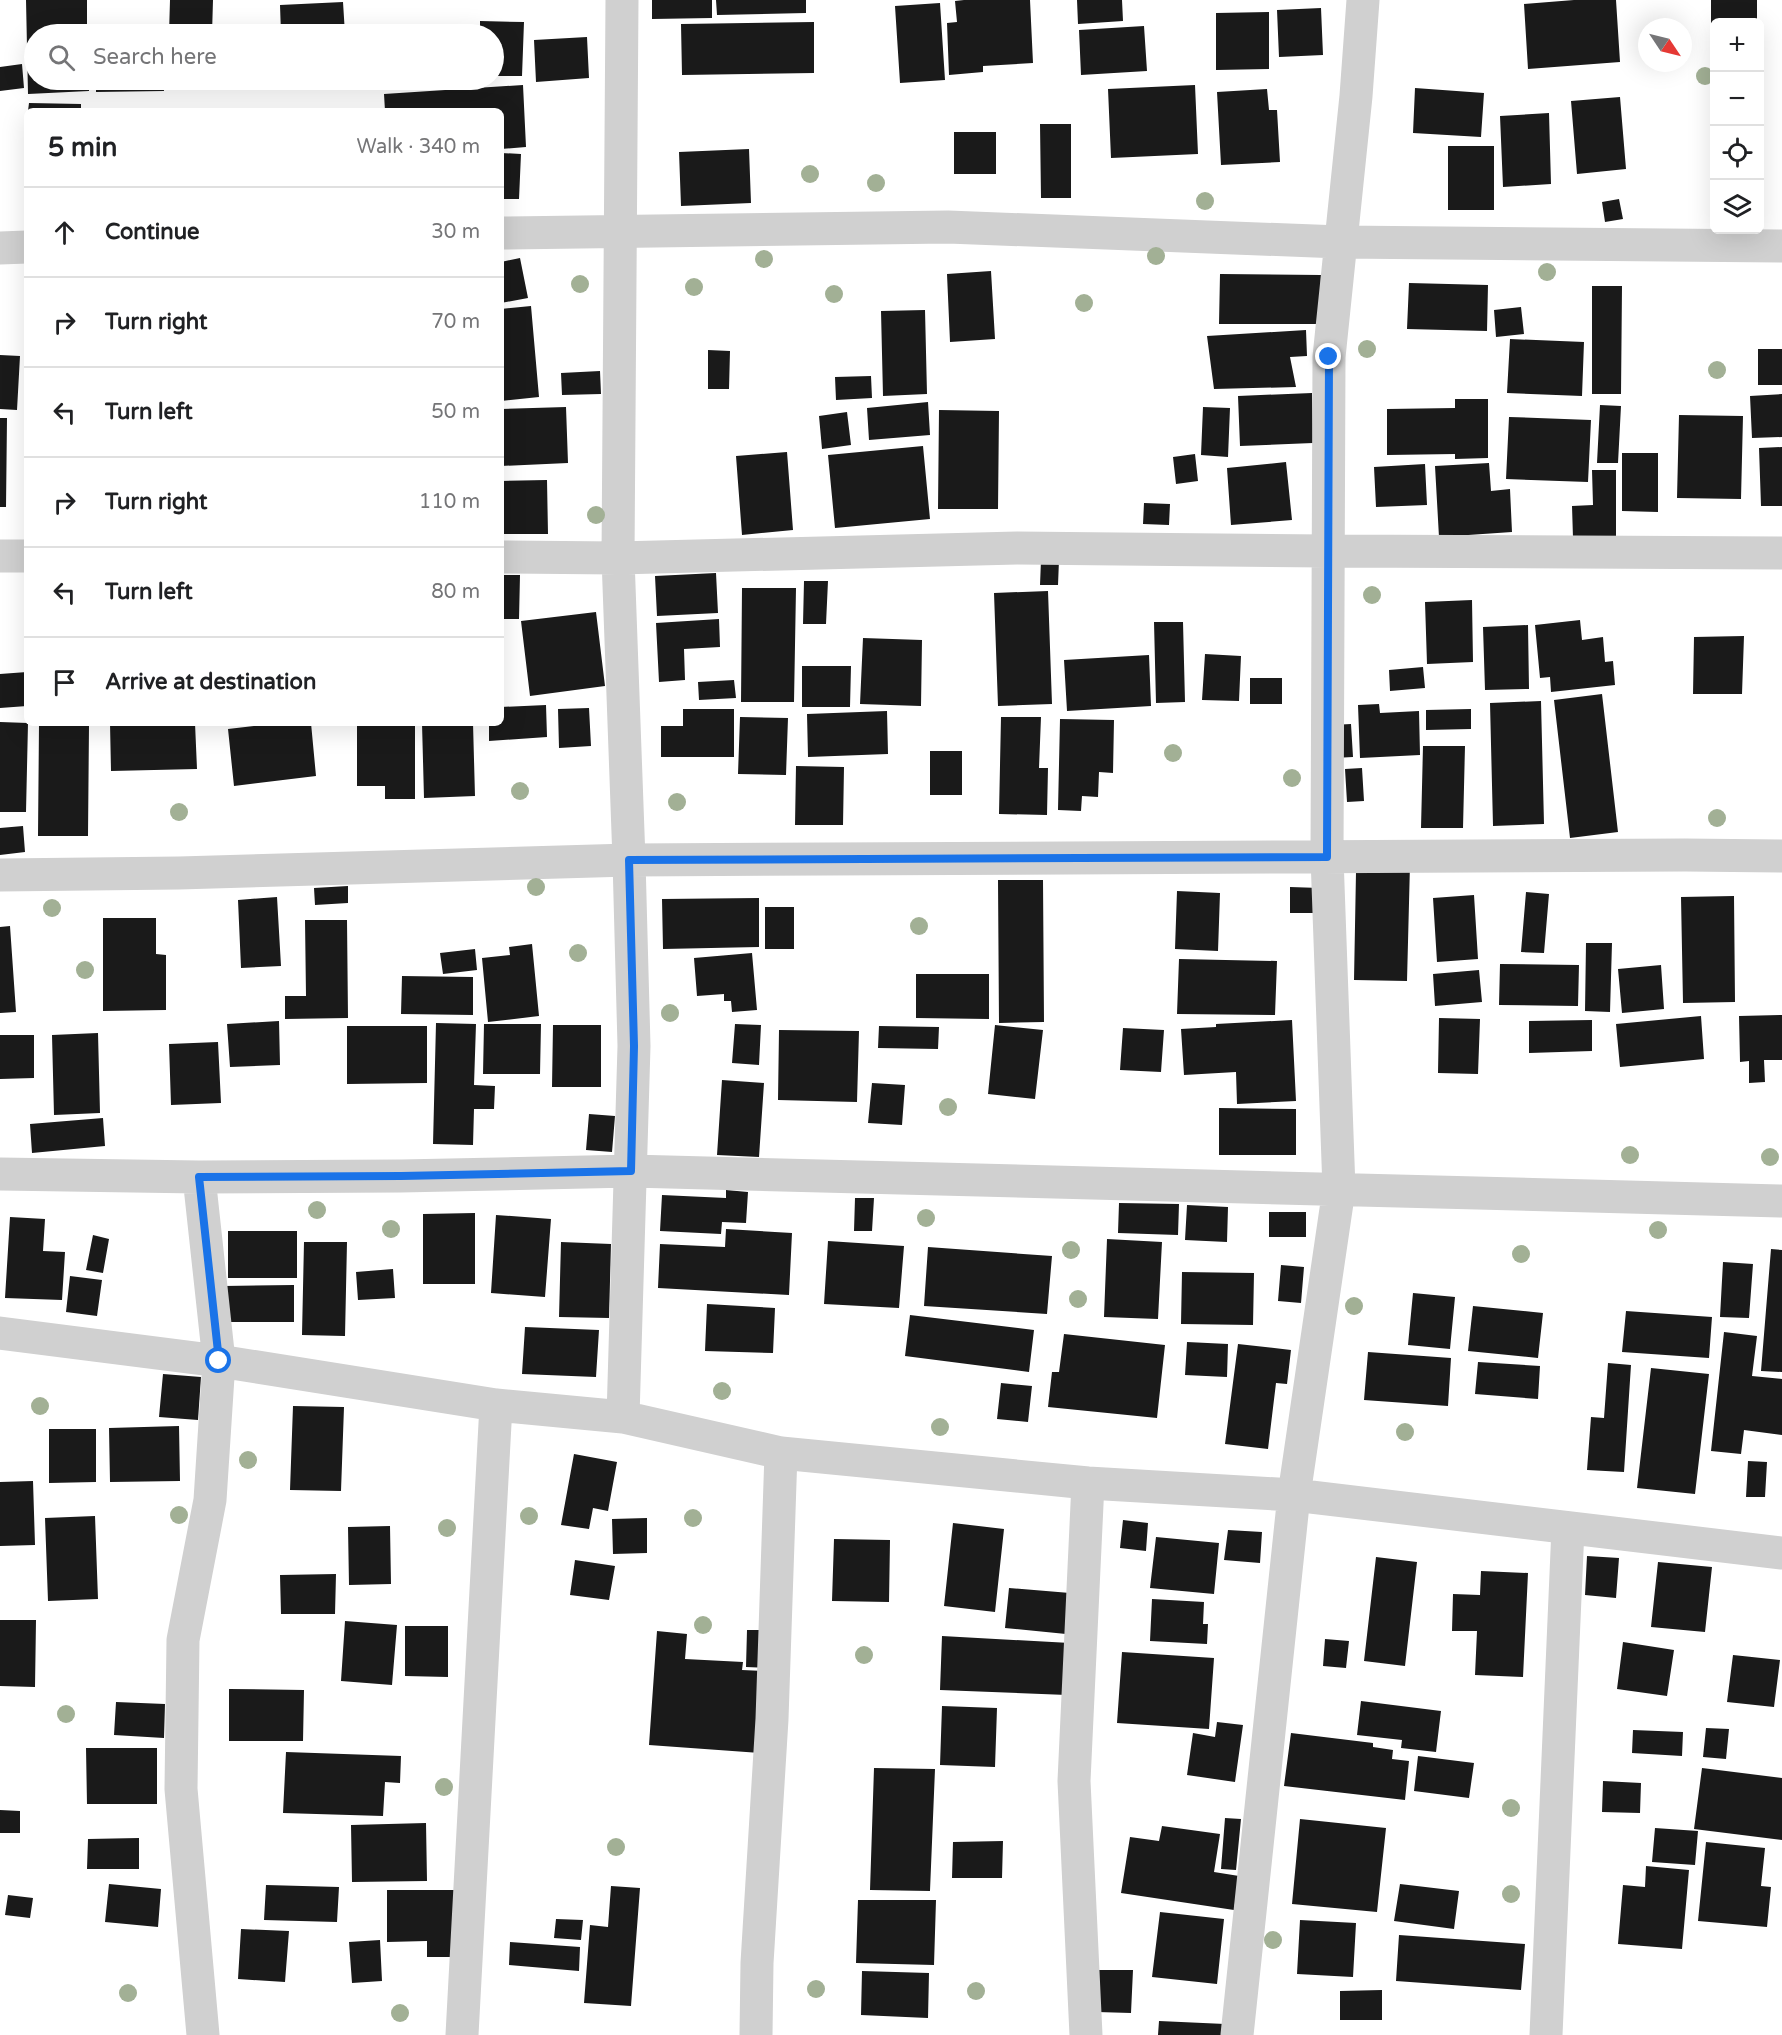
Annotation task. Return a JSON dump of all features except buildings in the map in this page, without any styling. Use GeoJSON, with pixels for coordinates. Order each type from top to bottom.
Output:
{"type":"FeatureCollection","features":[{"type":"Feature","properties":{"kind":"street"},"geometry":{"type":"LineString","coordinates":[[622,0],[618,558],[634,1046],[623,1417]]}},
{"type":"Feature","properties":{"kind":"street"},"geometry":{"type":"LineString","coordinates":[[1237,2035],[1294,1495],[1340,1189],[1327,857],[1329,357],[1356,96],[1363,0]]}},
{"type":"Feature","properties":{"kind":"street"},"geometry":{"type":"LineString","coordinates":[[504,233],[948,227],[1340,242],[1782,246]]}},
{"type":"Feature","properties":{"kind":"street"},"geometry":{"type":"LineString","coordinates":[[0,248],[24,247]]}},
{"type":"Feature","properties":{"kind":"street"},"geometry":{"type":"LineString","coordinates":[[504,557],[618,558],[1017,548],[1782,553]]}},
{"type":"Feature","properties":{"kind":"street"},"geometry":{"type":"LineString","coordinates":[[0,556],[24,556]]}},
{"type":"Feature","properties":{"kind":"street"},"geometry":{"type":"LineString","coordinates":[[0,875],[178,873],[629,860],[1782,856]]}},
{"type":"Feature","properties":{"kind":"street"},"geometry":{"type":"LineString","coordinates":[[0,1174],[199,1177],[413,1176],[631,1171],[1782,1201]]}},
{"type":"Feature","properties":{"kind":"street"},"geometry":{"type":"LineString","coordinates":[[199,1177],[219,1361],[210,1500],[183,1640],[181,1790],[203,2035]]}},
{"type":"Feature","properties":{"kind":"street"},"geometry":{"type":"LineString","coordinates":[[0,1333],[219,1361],[496,1405],[623,1417],[781,1453],[1088,1483],[1294,1495],[1782,1552]]}},
{"type":"Feature","properties":{"kind":"street"},"geometry":{"type":"LineString","coordinates":[[462,2035],[496,1405]]}},
{"type":"Feature","properties":{"kind":"street"},"geometry":{"type":"LineString","coordinates":[[756,2035],[757,1962],[772,1719],[781,1453]]}},
{"type":"Feature","properties":{"kind":"street"},"geometry":{"type":"LineString","coordinates":[[1086,2035],[1074,1781],[1088,1483]]}},
{"type":"Feature","properties":{"kind":"street"},"geometry":{"type":"LineString","coordinates":[[1546,2035],[1568,1528]]}},
{"type":"Feature","properties":{"kind":"route"},"geometry":{"type":"LineString","coordinates":[[219,1361],[199,1177],[401,1176],[631,1171],[634,1046],[629,860],[1327,857],[1329,357]]}}]}
